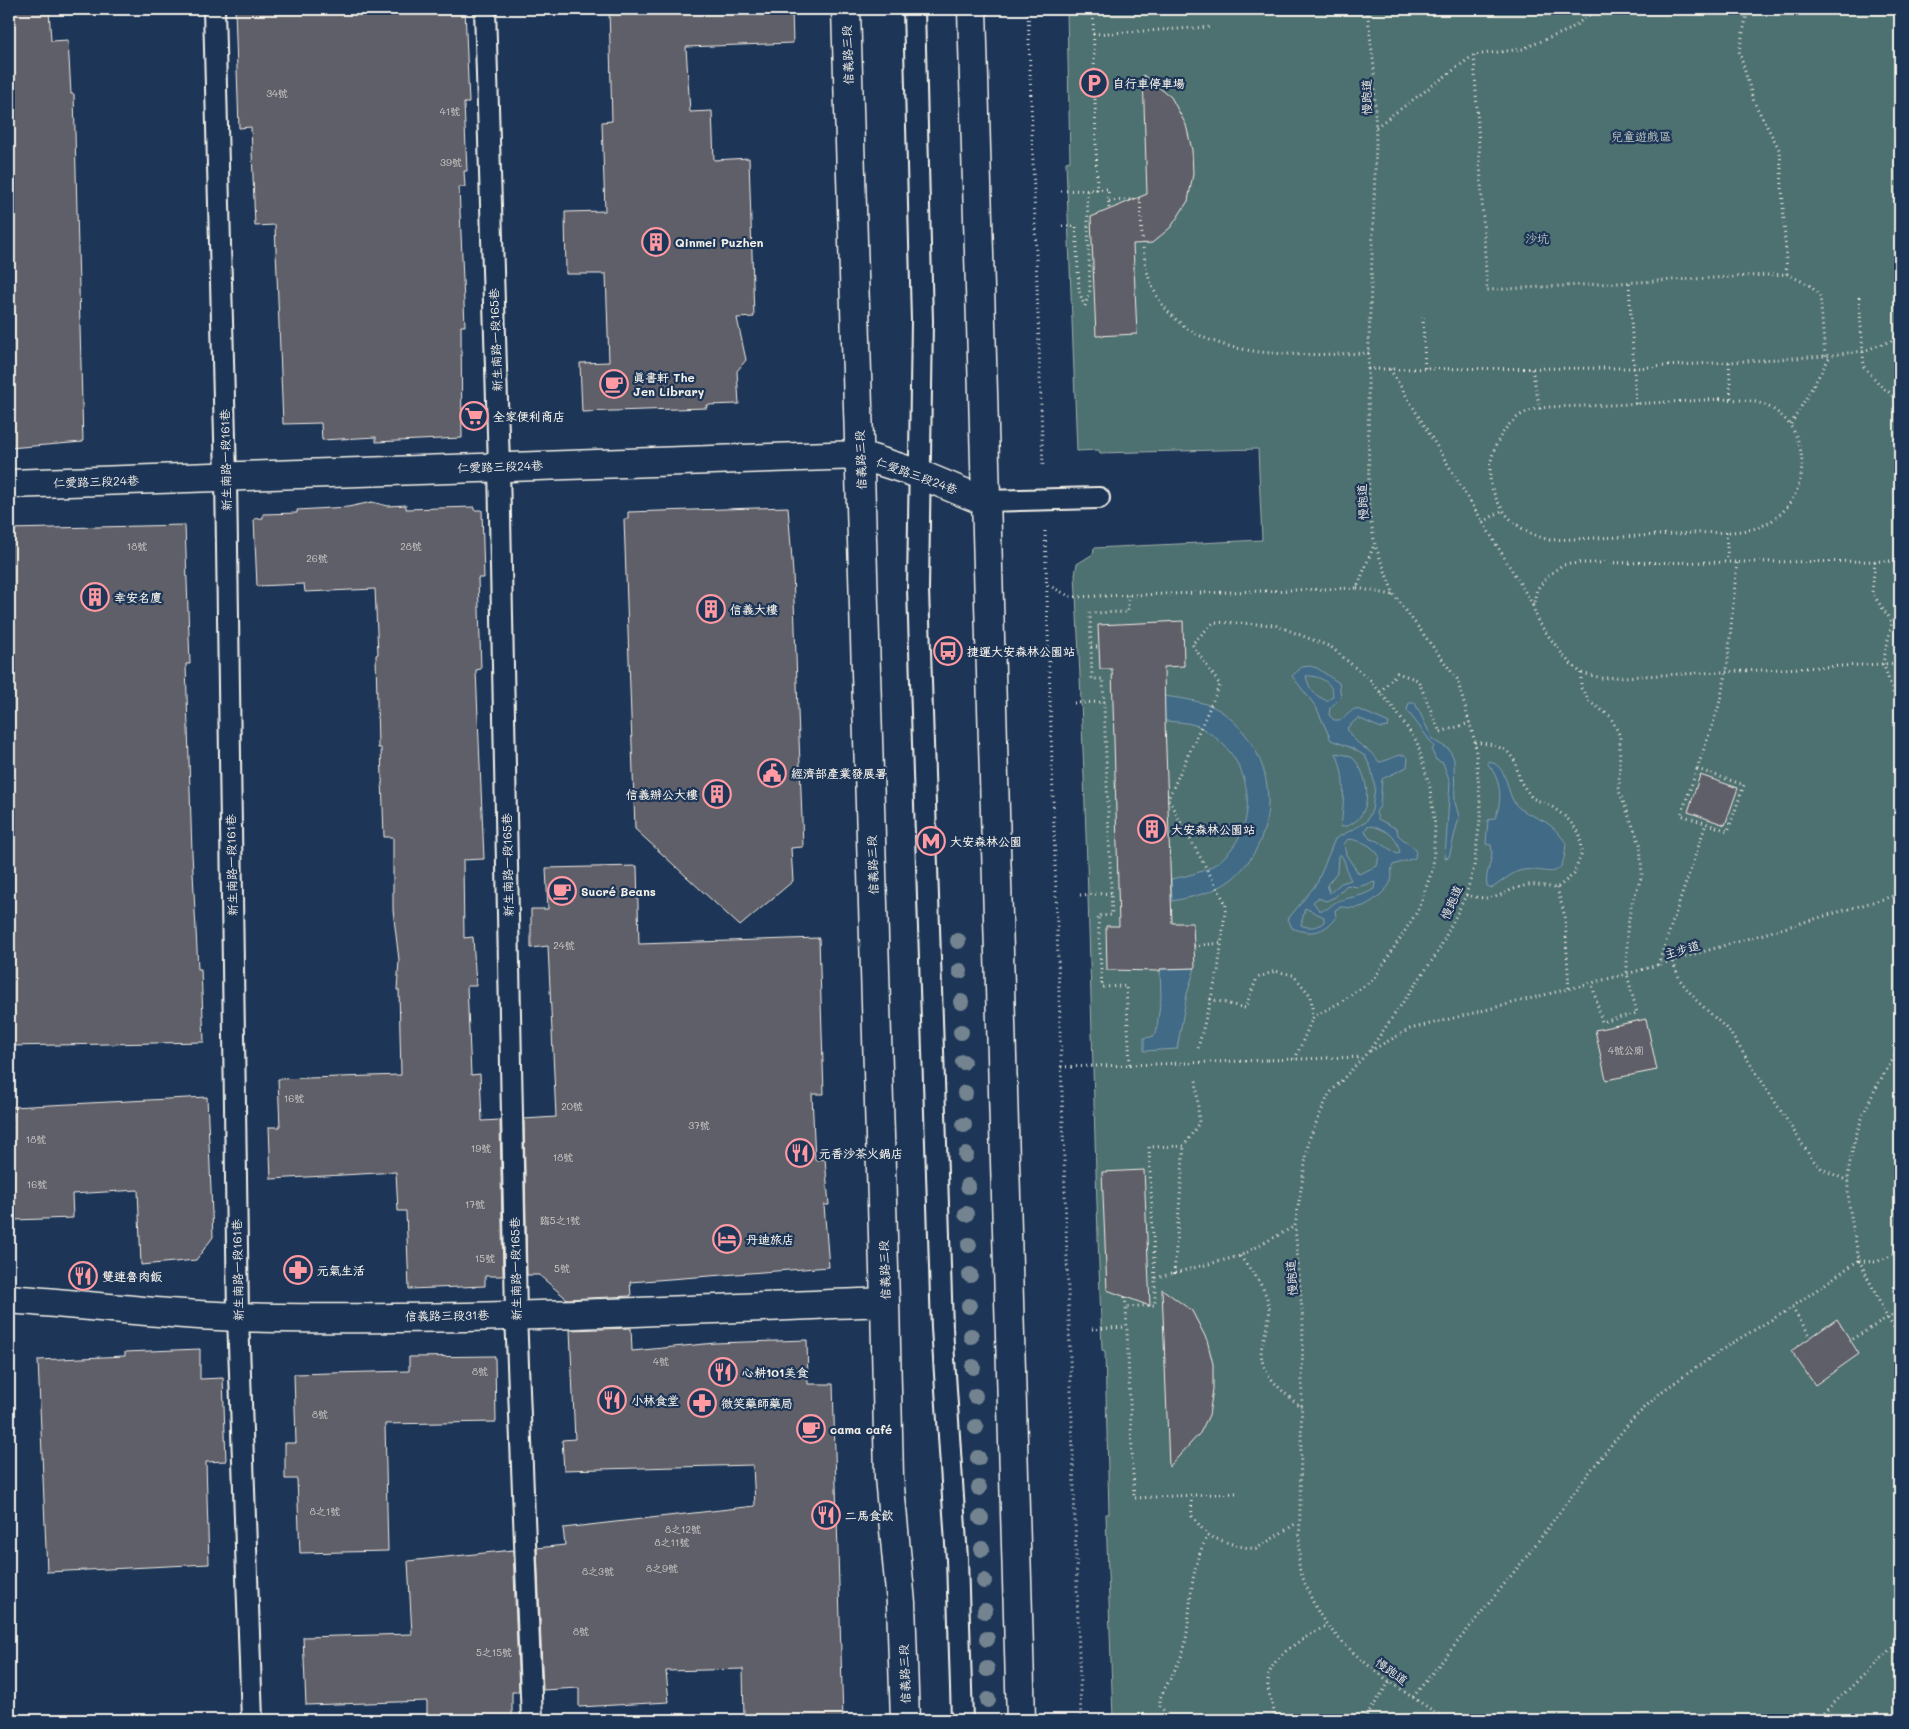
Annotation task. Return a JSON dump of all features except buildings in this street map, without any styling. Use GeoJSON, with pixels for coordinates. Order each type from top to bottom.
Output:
{"type":"FeatureCollection","features":[{"type":"Feature","properties":{"kind":"main road","name":"信義路三段"},"geometry":{"type":"LineString","coordinates":[[846,9],[886,1302],[889,1477],[901,1603],[905,1720]]}},
{"type":"Feature","properties":{"kind":"main road"},"geometry":{"type":"LineString","coordinates":[[972,9],[984,500],[1021,1720]]}},
{"type":"Feature","properties":{"kind":"main road","name":"仁愛路三段24巷"},"geometry":{"type":"LineString","coordinates":[[9,484],[499,466],[860,456],[919,474],[984,500]]}},
{"type":"Feature","properties":{"kind":"main road","name":"信義路三段31巷"},"geometry":{"type":"LineString","coordinates":[[9,1299],[203,1315],[277,1318],[516,1314],[886,1302]]}},
{"type":"Feature","properties":{"kind":"lane","name":"新生南路一段161巷"},"geometry":{"type":"LineString","coordinates":[[214,9],[226,477],[238,1316],[252,1720]]}},
{"type":"Feature","properties":{"kind":"lane","name":"新生南路一段165巷"},"geometry":{"type":"LineString","coordinates":[[485,9],[499,466],[516,1314],[532,1720]]}},
{"type":"Feature","properties":{"kind":"lane"},"geometry":{"type":"LineString","coordinates":[[914,9],[922,321],[918,589],[941,1308],[957,1559],[962,1720]]}},
{"type":"Feature","properties":{"kind":"lane"},"geometry":{"type":"LineString","coordinates":[[984,500],[1099,498]]}},
{"type":"Feature","properties":{"kind":"path"},"geometry":{"type":"LineString","coordinates":[[1051,9],[1028,9],[1081,1720]]}},
{"type":"Feature","properties":{"kind":"path"},"geometry":{"type":"LineString","coordinates":[[1092,9],[1097,190]]}},
{"type":"Feature","properties":{"kind":"path","name":"慢跑道"},"geometry":{"type":"LineString","coordinates":[[1367,9],[1374,67],[1376,128],[1368,369],[1370,512],[1375,544],[1394,595],[1457,680],[1474,742],[1481,812],[1474,867],[1466,895],[1438,952],[1369,1051],[1329,1094],[1309,1139],[1295,1226],[1303,1322],[1299,1568],[1310,1596],[1327,1625],[1357,1656],[1447,1720]]}},
{"type":"Feature","properties":{"kind":"path"},"geometry":{"type":"LineString","coordinates":[[1376,128],[1474,55],[1522,49],[1569,30],[1597,9]]}},
{"type":"Feature","properties":{"kind":"path"},"geometry":{"type":"LineString","coordinates":[[1748,9],[1739,51],[1754,102],[1780,151],[1787,274]]}},
{"type":"Feature","properties":{"kind":"path"},"geometry":{"type":"LineString","coordinates":[[1093,34],[1211,27]]}},
{"type":"Feature","properties":{"kind":"path"},"geometry":{"type":"LineString","coordinates":[[1474,55],[1486,290],[1787,274],[1809,285],[1820,295],[1825,356]]}},
{"type":"Feature","properties":{"kind":"path"},"geometry":{"type":"LineString","coordinates":[[1061,192],[1108,189],[1109,209]]}},
{"type":"Feature","properties":{"kind":"path"},"geometry":{"type":"LineString","coordinates":[[1062,226],[1076,226],[1079,291],[1084,306],[1090,290],[1086,190]]}},
{"type":"Feature","properties":{"kind":"path"},"geometry":{"type":"LineString","coordinates":[[1109,201],[1140,199],[1143,255],[1150,280],[1164,308],[1181,324],[1201,336],[1255,353],[1369,353]]}},
{"type":"Feature","properties":{"kind":"path"},"geometry":{"type":"LineString","coordinates":[[1629,283],[1636,404]]}},
{"type":"Feature","properties":{"kind":"path"},"geometry":{"type":"LineString","coordinates":[[1859,297],[1864,367],[1880,386],[1900,401]]}},
{"type":"Feature","properties":{"kind":"path"},"geometry":{"type":"LineString","coordinates":[[1423,317],[1425,369]]}},
{"type":"Feature","properties":{"kind":"path"},"geometry":{"type":"LineString","coordinates":[[1368,369],[1634,368],[1825,356],[1863,351],[1891,341],[1900,335]]}},
{"type":"Feature","properties":{"kind":"path"},"geometry":{"type":"LineString","coordinates":[[1791,424],[1832,355]]}},
{"type":"Feature","properties":{"kind":"path"},"geometry":{"type":"LineString","coordinates":[[1729,362],[1731,400]]}},
{"type":"Feature","properties":{"kind":"path"},"geometry":{"type":"LineString","coordinates":[[1390,369],[1533,606],[1538,622],[1549,640],[1581,673],[1602,678],[1900,662]]}},
{"type":"Feature","properties":{"kind":"path"},"geometry":{"type":"LineString","coordinates":[[1532,369],[1540,409]]}},
{"type":"Feature","properties":{"kind":"path"},"geometry":{"type":"LineString","coordinates":[[1731,400],[1749,401],[1765,405],[1780,415],[1797,438],[1803,455],[1803,472],[1792,500],[1773,522],[1756,528],[1726,532],[1550,540],[1533,536],[1509,520],[1491,486],[1490,468],[1493,452],[1500,437],[1510,425],[1528,411],[1731,400]]}},
{"type":"Feature","properties":{"kind":"path"},"geometry":{"type":"LineString","coordinates":[[1482,522],[1503,510]]}},
{"type":"Feature","properties":{"kind":"path"},"geometry":{"type":"LineString","coordinates":[[1726,532],[1728,562]]}},
{"type":"Feature","properties":{"kind":"path"},"geometry":{"type":"LineString","coordinates":[[1357,588],[1375,544]]}},
{"type":"Feature","properties":{"kind":"path"},"geometry":{"type":"LineString","coordinates":[[1533,606],[1537,589],[1549,575],[1562,565],[1580,563],[1900,560]]}},
{"type":"Feature","properties":{"kind":"path"},"geometry":{"type":"LineString","coordinates":[[1874,561],[1872,593],[1892,622],[1883,663],[1900,713]]}},
{"type":"Feature","properties":{"kind":"path"},"geometry":{"type":"LineString","coordinates":[[1697,769],[1744,785],[1728,831],[1681,815],[1697,769],[1718,709],[1727,670],[1737,562]]}},
{"type":"Feature","properties":{"kind":"path"},"geometry":{"type":"LineString","coordinates":[[1047,584],[1071,597],[1357,588],[1394,595]]}},
{"type":"Feature","properties":{"kind":"path"},"geometry":{"type":"LineString","coordinates":[[1128,595],[1128,612],[1090,613],[1092,679],[1103,679],[1105,702],[1112,915],[1098,916],[1102,987],[1126,986],[1130,1065]]}},
{"type":"Feature","properties":{"kind":"path"},"geometry":{"type":"LineString","coordinates":[[1198,1048],[1218,971],[1226,904],[1168,799],[1220,685],[1192,644],[1214,622],[1275,625],[1331,647],[1370,680],[1417,742],[1430,788],[1435,826],[1433,868],[1417,912],[1374,979],[1339,1003],[1313,1017]]}},
{"type":"Feature","properties":{"kind":"path"},"geometry":{"type":"LineString","coordinates":[[1091,647],[1098,647]]}},
{"type":"Feature","properties":{"kind":"path"},"geometry":{"type":"LineString","coordinates":[[1380,692],[1397,673],[1418,680],[1440,732],[1470,723]]}},
{"type":"Feature","properties":{"kind":"path"},"geometry":{"type":"LineString","coordinates":[[1581,673],[1581,688],[1590,702],[1610,716],[1620,736],[1618,791],[1640,844],[1642,875],[1631,906],[1627,931],[1627,974],[1637,1013],[1602,1022],[1592,984]]}},
{"type":"Feature","properties":{"kind":"path"},"geometry":{"type":"LineString","coordinates":[[1074,703],[1105,702]]}},
{"type":"Feature","properties":{"kind":"path"},"geometry":{"type":"LineString","coordinates":[[1466,895],[1481,899],[1498,898],[1515,889],[1532,885],[1557,888],[1574,874],[1581,855],[1580,834],[1567,818],[1551,806],[1532,798],[1520,780],[1515,761],[1507,751],[1494,745],[1474,742]]}},
{"type":"Feature","properties":{"kind":"path"},"geometry":{"type":"LineString","coordinates":[[1658,965],[1706,824]]}},
{"type":"Feature","properties":{"kind":"path"},"geometry":{"type":"LineString","coordinates":[[1557,888],[1565,917],[1569,990]]}},
{"type":"Feature","properties":{"kind":"path"},"geometry":{"type":"LineString","coordinates":[[1080,895],[1111,893]]}},
{"type":"Feature","properties":{"kind":"path","name":"主步道"},"geometry":{"type":"LineString","coordinates":[[1369,1051],[1410,1029],[1673,962],[1900,894]]}},
{"type":"Feature","properties":{"kind":"path"},"geometry":{"type":"LineString","coordinates":[[1194,946],[1221,944]]}},
{"type":"Feature","properties":{"kind":"path"},"geometry":{"type":"LineString","coordinates":[[1100,949],[1107,948]]}},
{"type":"Feature","properties":{"kind":"path"},"geometry":{"type":"LineString","coordinates":[[1673,962],[1680,980],[1696,1000],[1729,1031],[1812,1159],[1822,1168],[1848,1181]]}},
{"type":"Feature","properties":{"kind":"path"},"geometry":{"type":"LineString","coordinates":[[1210,999],[1245,1008],[1256,978],[1275,971],[1293,975],[1311,996],[1313,1017],[1295,1059]]}},
{"type":"Feature","properties":{"kind":"path"},"geometry":{"type":"LineString","coordinates":[[1900,1049],[1880,1078],[1854,1138],[1848,1181],[1859,1260],[1886,1317],[1900,1337]]}},
{"type":"Feature","properties":{"kind":"path"},"geometry":{"type":"LineString","coordinates":[[1061,1067],[1362,1057]]}},
{"type":"Feature","properties":{"kind":"path"},"geometry":{"type":"LineString","coordinates":[[1174,1274],[1184,1146],[1199,1123],[1196,1077]]}},
{"type":"Feature","properties":{"kind":"path"},"geometry":{"type":"LineString","coordinates":[[1126,1307],[1155,1305],[1149,1147],[1184,1146]]}},
{"type":"Feature","properties":{"kind":"path"},"geometry":{"type":"LineString","coordinates":[[1155,1278],[1240,1256],[1295,1226]]}},
{"type":"Feature","properties":{"kind":"path"},"geometry":{"type":"LineString","coordinates":[[1413,1697],[1527,1556],[1591,1470],[1630,1424],[1662,1392],[1732,1343],[1792,1308],[1859,1260],[1876,1262],[1900,1252]]}},
{"type":"Feature","properties":{"kind":"path"},"geometry":{"type":"LineString","coordinates":[[1240,1256],[1262,1286],[1269,1308],[1261,1352],[1264,1366],[1279,1389],[1301,1407]]}},
{"type":"Feature","properties":{"kind":"path"},"geometry":{"type":"LineString","coordinates":[[1125,1297],[1134,1498],[1236,1493]]}},
{"type":"Feature","properties":{"kind":"path"},"geometry":{"type":"LineString","coordinates":[[1792,1308],[1811,1337]]}},
{"type":"Feature","properties":{"kind":"path"},"geometry":{"type":"LineString","coordinates":[[1852,1339],[1900,1310]]}},
{"type":"Feature","properties":{"kind":"path"},"geometry":{"type":"LineString","coordinates":[[1092,1329],[1127,1327]]}},
{"type":"Feature","properties":{"kind":"path"},"geometry":{"type":"LineString","coordinates":[[1191,1496],[1192,1516],[1208,1536],[1238,1546],[1256,1549],[1287,1527],[1295,1524]]}},
{"type":"Feature","properties":{"kind":"path"},"geometry":{"type":"LineString","coordinates":[[1175,1720],[1160,1707],[1160,1698],[1184,1646],[1189,1599],[1199,1551],[1208,1536]]}},
{"type":"Feature","properties":{"kind":"path"},"geometry":{"type":"LineString","coordinates":[[1275,1720],[1268,1685],[1270,1670],[1280,1657],[1327,1625]]}},
{"type":"Feature","properties":{"kind":"path"},"geometry":{"type":"LineString","coordinates":[[1816,1720],[1900,1640]]}},
{"type":"Feature","properties":{"kind":"path"},"geometry":{"type":"LineString","coordinates":[[1364,1720],[1390,1681]]}},
{"type":"Feature","properties":{"kind":"path"},"geometry":{"type":"LineString","coordinates":[[1428,1720],[1434,1712]]}},
{"type":"Feature","properties":{"kind":"green space"},"geometry":{"type":"Polygon","coordinates":[[[1067,9],[1900,9],[1900,1720],[1113,1720],[1106,1514],[1109,1514],[1105,1351],[1102,1350],[1084,768],[1075,574],[1077,564],[1093,554],[1094,548],[1262,540],[1258,449],[1100,453],[1099,450],[1077,451],[1066,162],[1070,161],[1067,9]]]}},
{"type":"Feature","properties":{"kind":"water"},"geometry":{"type":"Polygon","coordinates":[[[1310,666],[1317,668],[1339,683],[1341,697],[1330,708],[1329,715],[1334,720],[1341,720],[1354,709],[1389,723],[1388,727],[1381,728],[1358,718],[1347,728],[1353,739],[1376,757],[1379,762],[1402,755],[1408,758],[1407,767],[1382,779],[1380,806],[1376,812],[1378,819],[1397,829],[1398,835],[1416,850],[1415,858],[1393,865],[1391,881],[1378,897],[1360,907],[1340,907],[1335,910],[1336,917],[1331,923],[1316,932],[1304,932],[1292,928],[1288,919],[1317,883],[1335,839],[1366,822],[1372,810],[1375,787],[1371,768],[1365,756],[1352,748],[1331,740],[1316,707],[1292,676],[1302,667],[1310,666]],[[1306,676],[1313,692],[1322,699],[1327,701],[1333,696],[1328,683],[1324,680],[1306,676]],[[1371,826],[1367,827],[1365,831],[1370,839],[1378,841],[1397,854],[1400,853],[1394,838],[1386,832],[1371,826]],[[1348,839],[1344,844],[1346,855],[1359,874],[1377,866],[1379,856],[1365,844],[1348,839]],[[1340,854],[1338,856],[1337,872],[1327,885],[1330,893],[1341,883],[1351,880],[1342,857],[1340,854]],[[1375,882],[1357,887],[1347,885],[1335,897],[1326,901],[1318,898],[1313,902],[1319,910],[1324,910],[1336,902],[1374,889],[1375,882]],[[1305,908],[1301,925],[1313,927],[1319,925],[1324,922],[1324,917],[1305,908]]]}},
{"type":"Feature","properties":{"kind":"water"},"geometry":{"type":"Polygon","coordinates":[[[1164,696],[1211,706],[1225,714],[1243,731],[1256,751],[1264,773],[1268,795],[1267,818],[1260,840],[1249,861],[1232,879],[1218,888],[1172,901],[1171,879],[1208,869],[1226,855],[1237,840],[1244,824],[1247,807],[1242,773],[1234,758],[1223,744],[1201,727],[1188,723],[1165,721],[1164,696]]]}},
{"type":"Feature","properties":{"kind":"water"},"geometry":{"type":"Polygon","coordinates":[[[1409,703],[1415,703],[1433,740],[1449,749],[1454,759],[1455,802],[1459,817],[1449,857],[1445,858],[1450,782],[1443,763],[1436,760],[1432,751],[1434,746],[1407,710],[1409,703]]]}},
{"type":"Feature","properties":{"kind":"water"},"geometry":{"type":"Polygon","coordinates":[[[1336,753],[1351,756],[1358,764],[1366,786],[1367,797],[1365,808],[1360,817],[1352,824],[1341,827],[1343,780],[1336,753]]]}},
{"type":"Feature","properties":{"kind":"water"},"geometry":{"type":"Polygon","coordinates":[[[1488,761],[1500,768],[1516,805],[1550,825],[1566,843],[1561,866],[1557,870],[1551,872],[1519,871],[1492,888],[1487,886],[1486,881],[1492,850],[1491,845],[1486,844],[1488,820],[1495,818],[1500,797],[1496,777],[1488,761]]]}},
{"type":"Feature","properties":{"kind":"water"},"geometry":{"type":"Polygon","coordinates":[[[1195,968],[1187,994],[1177,1049],[1144,1051],[1144,1038],[1156,1034],[1161,997],[1160,969],[1195,968]]]}},
{"type":"Feature","properties":{"kind":"place","name":"自行車停車場"},"geometry":{"type":"Point","coordinates":[1094,83]}},
{"type":"Feature","properties":{"kind":"place","name":"Qinmei Puzhen"},"geometry":{"type":"Point","coordinates":[656,242]}},
{"type":"Feature","properties":{"kind":"place","name":"真書軒 The Jen Library"},"geometry":{"type":"Point","coordinates":[614,384]}},
{"type":"Feature","properties":{"kind":"place","name":"全家便利商店"},"geometry":{"type":"Point","coordinates":[474,416]}},
{"type":"Feature","properties":{"kind":"place","name":"幸安名廈"},"geometry":{"type":"Point","coordinates":[95,597]}},
{"type":"Feature","properties":{"kind":"place","name":"信義大樓"},"geometry":{"type":"Point","coordinates":[711,609]}},
{"type":"Feature","properties":{"kind":"place","name":"捷運大安森林公園站"},"geometry":{"type":"Point","coordinates":[948,651]}},
{"type":"Feature","properties":{"kind":"place","name":"經濟部產業發展署"},"geometry":{"type":"Point","coordinates":[772,773]}},
{"type":"Feature","properties":{"kind":"place","name":"信義辦公大樓"},"geometry":{"type":"Point","coordinates":[717,794]}},
{"type":"Feature","properties":{"kind":"place","name":"大安森林公園站"},"geometry":{"type":"Point","coordinates":[1152,829]}},
{"type":"Feature","properties":{"kind":"place","name":"大安森林公園"},"geometry":{"type":"Point","coordinates":[931,841]}},
{"type":"Feature","properties":{"kind":"place","name":"Sucré Beans"},"geometry":{"type":"Point","coordinates":[562,891]}},
{"type":"Feature","properties":{"kind":"place","name":"元香沙茶火鍋店"},"geometry":{"type":"Point","coordinates":[800,1153]}},
{"type":"Feature","properties":{"kind":"place","name":"丹迪旅店"},"geometry":{"type":"Point","coordinates":[727,1239]}},
{"type":"Feature","properties":{"kind":"place","name":"元氣生活"},"geometry":{"type":"Point","coordinates":[298,1270]}},
{"type":"Feature","properties":{"kind":"place","name":"雙連魯肉飯"},"geometry":{"type":"Point","coordinates":[83,1276]}},
{"type":"Feature","properties":{"kind":"place","name":"心耕101美食"},"geometry":{"type":"Point","coordinates":[723,1372]}},
{"type":"Feature","properties":{"kind":"place","name":"小林食堂"},"geometry":{"type":"Point","coordinates":[612,1400]}},
{"type":"Feature","properties":{"kind":"place","name":"微笑藥師藥局"},"geometry":{"type":"Point","coordinates":[702,1403]}},
{"type":"Feature","properties":{"kind":"place","name":"cama café"},"geometry":{"type":"Point","coordinates":[811,1429]}},
{"type":"Feature","properties":{"kind":"place","name":"二馬食飲"},"geometry":{"type":"Point","coordinates":[826,1515]}},
{"type":"Feature","properties":{"kind":"park label","name":"兒童遊戲區"},"geometry":{"type":"Point","coordinates":[1641,136]}},
{"type":"Feature","properties":{"kind":"park label","name":"沙坑"},"geometry":{"type":"Point","coordinates":[1537,238]}}]}
